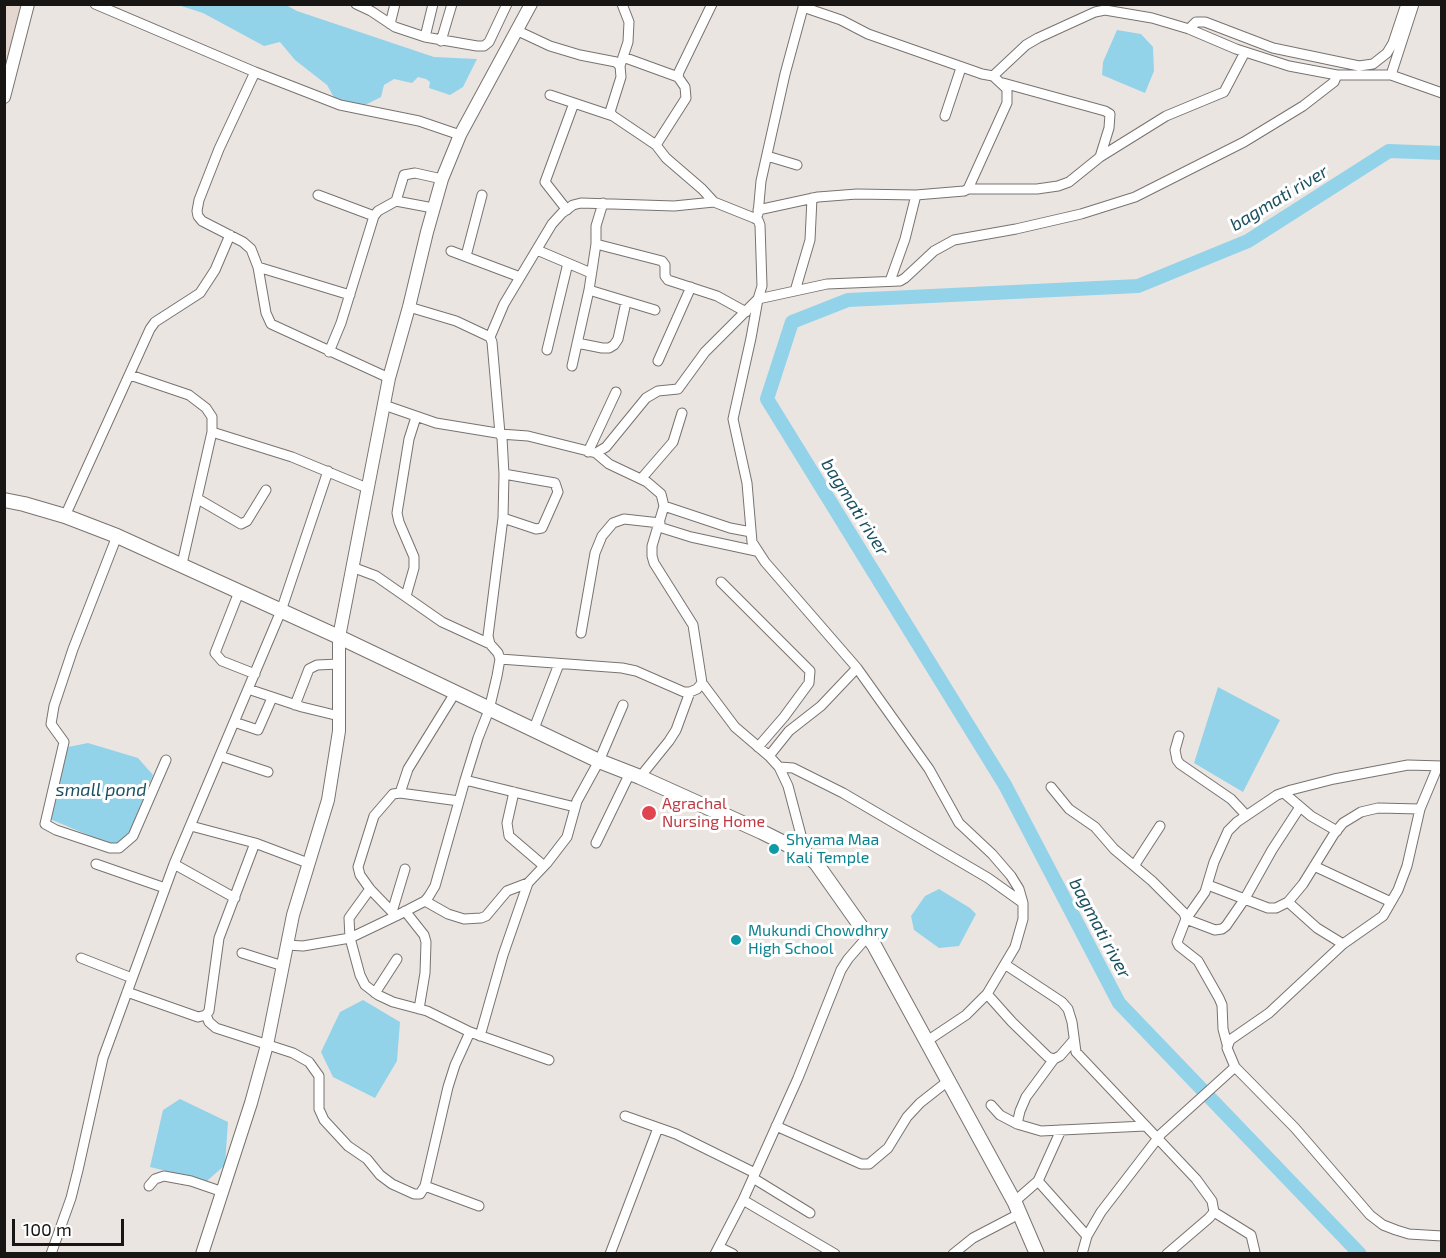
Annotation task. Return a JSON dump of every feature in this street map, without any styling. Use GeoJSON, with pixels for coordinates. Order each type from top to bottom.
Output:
{"type":"FeatureCollection","features":[{"type":"Feature","properties":{"kind":"main road"},"geometry":{"type":"LineString","coordinates":[[4,500],[65,516],[182,564],[534,731],[762,832],[806,854],[822,871],[868,936],[1017,1208],[1037,1254]]}},
{"type":"Feature","properties":{"kind":"street"},"geometry":{"type":"LineString","coordinates":[[4,97],[28,4]]}},
{"type":"Feature","properties":{"kind":"street"},"geometry":{"type":"LineString","coordinates":[[95,4],[255,72],[340,105],[419,121],[460,135]]}},
{"type":"Feature","properties":{"kind":"street"},"geometry":{"type":"LineString","coordinates":[[356,4],[377,14],[390,24],[425,37],[484,46],[489,42],[507,4]]}},
{"type":"Feature","properties":{"kind":"street"},"geometry":{"type":"LineString","coordinates":[[390,24],[395,4]]}},
{"type":"Feature","properties":{"kind":"street"},"geometry":{"type":"LineString","coordinates":[[425,37],[433,4]]}},
{"type":"Feature","properties":{"kind":"street"},"geometry":{"type":"LineString","coordinates":[[441,41],[452,4]]}},
{"type":"Feature","properties":{"kind":"street"},"geometry":{"type":"LineString","coordinates":[[202,1254],[252,1103],[267,1045],[293,915],[328,800],[339,731],[339,637],[389,378],[433,208],[460,135],[531,4]]}},
{"type":"Feature","properties":{"kind":"street"},"geometry":{"type":"LineString","coordinates":[[612,116],[610,112],[621,77],[621,61],[628,42],[629,22],[621,4]]}},
{"type":"Feature","properties":{"kind":"street"},"geometry":{"type":"LineString","coordinates":[[678,77],[711,4]]}},
{"type":"Feature","properties":{"kind":"street"},"geometry":{"type":"LineString","coordinates":[[1189,29],[1196,22],[1205,21],[1273,48],[1359,66],[1374,64],[1387,53],[1393,43],[1406,4]]}},
{"type":"Feature","properties":{"kind":"street"},"geometry":{"type":"LineString","coordinates":[[1391,75],[1414,4]]}},
{"type":"Feature","properties":{"kind":"street"},"geometry":{"type":"LineString","coordinates":[[927,1041],[966,1015],[987,994],[1006,965],[1021,931],[1023,903],[1019,889],[992,854],[959,823],[929,769],[857,668],[756,551],[752,542],[747,483],[733,419],[762,286],[762,233],[758,215],[766,156],[804,6],[868,34],[962,68],[993,76],[1003,83],[1105,111],[1110,114],[1109,128],[1100,157]]}},
{"type":"Feature","properties":{"kind":"street"},"geometry":{"type":"LineString","coordinates":[[993,76],[1026,45],[1095,12],[1105,10],[1141,16],[1189,29],[1245,52],[1289,66],[1337,75],[1391,75],[1442,93]]}},
{"type":"Feature","properties":{"kind":"street"},"geometry":{"type":"LineString","coordinates":[[518,31],[550,46],[580,55],[621,61],[678,77],[686,87],[686,98],[656,145]]}},
{"type":"Feature","properties":{"kind":"street"},"geometry":{"type":"LineString","coordinates":[[490,644],[488,636],[503,518],[504,474],[490,337],[504,304],[552,224],[567,210],[581,203],[674,206],[714,202],[758,215],[812,198],[857,194],[916,195],[968,189],[1037,189],[1058,186],[1069,182],[1100,157],[1166,116],[1224,92],[1245,52]]}},
{"type":"Feature","properties":{"kind":"street"},"geometry":{"type":"LineString","coordinates":[[945,116],[962,68]]}},
{"type":"Feature","properties":{"kind":"street"},"geometry":{"type":"LineString","coordinates":[[255,72],[219,149],[197,211],[202,220],[243,242],[251,249],[258,267],[268,320],[279,328],[329,352],[389,378]]}},
{"type":"Feature","properties":{"kind":"street"},"geometry":{"type":"LineString","coordinates":[[592,453],[606,447],[646,398],[658,391],[678,389],[705,352],[758,299],[827,284],[900,281],[934,250],[954,240],[1081,214],[1151,190],[1244,142],[1303,106],[1334,81],[1337,75]]}},
{"type":"Feature","properties":{"kind":"street"},"geometry":{"type":"LineString","coordinates":[[968,189],[1007,103],[1007,89],[1003,83]]}},
{"type":"Feature","properties":{"kind":"street"},"geometry":{"type":"LineString","coordinates":[[550,95],[612,116],[656,145],[666,158],[714,202]]}},
{"type":"Feature","properties":{"kind":"street"},"geometry":{"type":"LineString","coordinates":[[567,210],[546,182],[574,103]]}},
{"type":"Feature","properties":{"kind":"street"},"geometry":{"type":"LineString","coordinates":[[766,156],[797,165]]}},
{"type":"Feature","properties":{"kind":"street"},"geometry":{"type":"LineString","coordinates":[[396,201],[404,175],[415,173],[442,179]]}},
{"type":"Feature","properties":{"kind":"street"},"geometry":{"type":"LineString","coordinates":[[318,195],[374,216]]}},
{"type":"Feature","properties":{"kind":"street"},"geometry":{"type":"LineString","coordinates":[[466,256],[482,195]]}},
{"type":"Feature","properties":{"kind":"street"},"geometry":{"type":"LineString","coordinates":[[890,281],[905,239],[916,195]]}},
{"type":"Feature","properties":{"kind":"street"},"geometry":{"type":"LineString","coordinates":[[795,291],[810,240],[812,198]]}},
{"type":"Feature","properties":{"kind":"street"},"geometry":{"type":"LineString","coordinates":[[329,352],[350,295],[374,216],[378,211],[396,201],[433,208]]}},
{"type":"Feature","properties":{"kind":"street"},"geometry":{"type":"LineString","coordinates":[[572,366],[589,290],[596,244],[596,226],[603,203]]}},
{"type":"Feature","properties":{"kind":"street"},"geometry":{"type":"LineString","coordinates":[[65,516],[150,329],[155,322],[200,293],[215,270],[230,235]]}},
{"type":"Feature","properties":{"kind":"street"},"geometry":{"type":"LineString","coordinates":[[596,244],[662,261],[668,280],[717,296],[746,312]]}},
{"type":"Feature","properties":{"kind":"street"},"geometry":{"type":"LineString","coordinates":[[537,250],[591,273]]}},
{"type":"Feature","properties":{"kind":"street"},"geometry":{"type":"LineString","coordinates":[[451,251],[520,277]]}},
{"type":"Feature","properties":{"kind":"street"},"geometry":{"type":"LineString","coordinates":[[547,350],[568,263]]}},
{"type":"Feature","properties":{"kind":"street"},"geometry":{"type":"LineString","coordinates":[[258,267],[350,295]]}},
{"type":"Feature","properties":{"kind":"street"},"geometry":{"type":"LineString","coordinates":[[658,362],[691,287]]}},
{"type":"Feature","properties":{"kind":"street"},"geometry":{"type":"LineString","coordinates":[[589,290],[655,310]]}},
{"type":"Feature","properties":{"kind":"street"},"geometry":{"type":"LineString","coordinates":[[577,343],[602,348],[614,345],[618,339],[626,302]]}},
{"type":"Feature","properties":{"kind":"street"},"geometry":{"type":"LineString","coordinates":[[409,307],[456,321],[490,337]]}},
{"type":"Feature","properties":{"kind":"street"},"geometry":{"type":"LineString","coordinates":[[130,375],[197,399],[212,417],[212,432],[182,564]]}},
{"type":"Feature","properties":{"kind":"street"},"geometry":{"type":"LineString","coordinates":[[592,453],[616,392]]}},
{"type":"Feature","properties":{"kind":"street"},"geometry":{"type":"LineString","coordinates":[[384,405],[436,423],[539,438],[592,453],[641,479],[661,494],[664,506],[652,546],[652,556],[654,563],[693,625],[702,683],[735,727],[770,756],[778,767],[788,786],[806,854]]}},
{"type":"Feature","properties":{"kind":"street"},"geometry":{"type":"LineString","coordinates":[[641,479],[673,442],[682,413]]}},
{"type":"Feature","properties":{"kind":"street"},"geometry":{"type":"LineString","coordinates":[[406,596],[414,568],[414,557],[397,513],[416,417]]}},
{"type":"Feature","properties":{"kind":"street"},"geometry":{"type":"LineString","coordinates":[[212,432],[258,445],[367,488]]}},
{"type":"Feature","properties":{"kind":"street"},"geometry":{"type":"LineString","coordinates":[[51,1254],[73,1190],[102,1058],[174,864],[280,611],[328,471]]}},
{"type":"Feature","properties":{"kind":"street"},"geometry":{"type":"LineString","coordinates":[[503,518],[536,529],[542,528],[558,492],[555,483],[504,474]]}},
{"type":"Feature","properties":{"kind":"street"},"geometry":{"type":"LineString","coordinates":[[198,499],[236,522],[244,524],[266,490]]}},
{"type":"Feature","properties":{"kind":"street"},"geometry":{"type":"LineString","coordinates":[[664,506],[730,528],[751,532]]}},
{"type":"Feature","properties":{"kind":"street"},"geometry":{"type":"LineString","coordinates":[[581,633],[595,553],[602,536],[613,524],[624,519],[659,525],[691,537],[756,551]]}},
{"type":"Feature","properties":{"kind":"street"},"geometry":{"type":"LineString","coordinates":[[117,536],[73,649],[54,706],[51,724],[64,742],[45,824],[56,830],[110,848],[119,848],[133,836],[166,760]]}},
{"type":"Feature","properties":{"kind":"street"},"geometry":{"type":"LineString","coordinates":[[287,945],[303,946],[350,939],[425,901],[435,886],[465,780],[489,710],[500,659],[490,644],[442,622],[376,576],[352,567]]}},
{"type":"Feature","properties":{"kind":"street"},"geometry":{"type":"LineString","coordinates":[[721,582],[810,671],[808,683],[784,717],[758,747]]}},
{"type":"Feature","properties":{"kind":"street"},"geometry":{"type":"LineString","coordinates":[[240,592],[215,653],[222,661],[255,674]]}},
{"type":"Feature","properties":{"kind":"street"},"geometry":{"type":"LineString","coordinates":[[500,659],[622,668],[636,671],[684,692],[697,689],[702,683]]}},
{"type":"Feature","properties":{"kind":"street"},"geometry":{"type":"LineString","coordinates":[[295,705],[309,669],[317,665],[339,664]]}},
{"type":"Feature","properties":{"kind":"street"},"geometry":{"type":"LineString","coordinates":[[534,731],[559,664]]}},
{"type":"Feature","properties":{"kind":"street"},"geometry":{"type":"LineString","coordinates":[[770,756],[789,731],[821,706],[857,668]]}},
{"type":"Feature","properties":{"kind":"street"},"geometry":{"type":"LineString","coordinates":[[248,689],[295,705],[339,716]]}},
{"type":"Feature","properties":{"kind":"street"},"geometry":{"type":"LineString","coordinates":[[596,843],[635,775],[673,735],[690,692]]}},
{"type":"Feature","properties":{"kind":"street"},"geometry":{"type":"LineString","coordinates":[[400,793],[408,769],[455,693]]}},
{"type":"Feature","properties":{"kind":"street"},"geometry":{"type":"LineString","coordinates":[[234,722],[258,730],[272,698]]}},
{"type":"Feature","properties":{"kind":"street"},"geometry":{"type":"LineString","coordinates":[[480,1036],[503,955],[528,883],[567,837],[582,790],[599,761],[623,705]]}},
{"type":"Feature","properties":{"kind":"street"},"geometry":{"type":"LineString","coordinates":[[1179,736],[1175,750],[1180,764],[1231,799],[1246,815]]}},
{"type":"Feature","properties":{"kind":"street"},"geometry":{"type":"LineString","coordinates":[[220,756],[268,772]]}},
{"type":"Feature","properties":{"kind":"street"},"geometry":{"type":"LineString","coordinates":[[1227,1044],[1244,1029],[1269,1013],[1343,944],[1383,916],[1407,866],[1420,809],[1440,766],[1408,765],[1334,779],[1284,792],[1246,815],[1228,831],[1222,840],[1208,885],[1186,919],[1177,942],[1183,951],[1198,961],[1219,998],[1222,1005],[1223,1029],[1230,1059],[1235,1067],[1295,1128],[1370,1215],[1383,1225],[1409,1234],[1442,1236]]}},
{"type":"Feature","properties":{"kind":"street"},"geometry":{"type":"LineString","coordinates":[[778,767],[793,768],[843,793],[988,878],[1023,903]]}},
{"type":"Feature","properties":{"kind":"street"},"geometry":{"type":"LineString","coordinates":[[465,780],[575,807]]}},
{"type":"Feature","properties":{"kind":"street"},"geometry":{"type":"LineString","coordinates":[[1051,787],[1069,810],[1095,827],[1114,849],[1184,913],[1186,919]]}},
{"type":"Feature","properties":{"kind":"street"},"geometry":{"type":"LineString","coordinates":[[514,792],[507,824],[509,836],[544,866]]}},
{"type":"Feature","properties":{"kind":"street"},"geometry":{"type":"LineString","coordinates":[[1284,792],[1300,807],[1337,831]]}},
{"type":"Feature","properties":{"kind":"street"},"geometry":{"type":"LineString","coordinates":[[419,1009],[425,973],[426,942],[424,935],[370,888],[360,875],[358,867],[369,826],[374,816],[393,795],[400,793],[459,801]]}},
{"type":"Feature","properties":{"kind":"street"},"geometry":{"type":"LineString","coordinates":[[1186,919],[1219,930],[1228,923],[1300,807]]}},
{"type":"Feature","properties":{"kind":"street"},"geometry":{"type":"LineString","coordinates":[[1208,885],[1244,900],[1268,908],[1276,908],[1288,902],[1303,884],[1343,823],[1361,812],[1378,808],[1420,809]]}},
{"type":"Feature","properties":{"kind":"street"},"geometry":{"type":"LineString","coordinates":[[191,826],[255,843],[308,863]]}},
{"type":"Feature","properties":{"kind":"street"},"geometry":{"type":"LineString","coordinates":[[1134,866],[1160,826]]}},
{"type":"Feature","properties":{"kind":"street"},"geometry":{"type":"LineString","coordinates":[[255,843],[219,938],[206,1015],[209,1023],[216,1028],[293,1053],[309,1062],[319,1076],[320,1114],[348,1146],[363,1155],[381,1175],[408,1192],[420,1194],[425,1186],[448,1087],[470,1032]]}},
{"type":"Feature","properties":{"kind":"street"},"geometry":{"type":"LineString","coordinates":[[96,864],[165,888]]}},
{"type":"Feature","properties":{"kind":"street"},"geometry":{"type":"LineString","coordinates":[[174,864],[235,898]]}},
{"type":"Feature","properties":{"kind":"street"},"geometry":{"type":"LineString","coordinates":[[1314,866],[1391,903]]}},
{"type":"Feature","properties":{"kind":"street"},"geometry":{"type":"LineString","coordinates":[[398,913],[405,869]]}},
{"type":"Feature","properties":{"kind":"street"},"geometry":{"type":"LineString","coordinates":[[425,901],[448,914],[464,918],[481,918],[486,916],[507,891],[528,883]]}},
{"type":"Feature","properties":{"kind":"street"},"geometry":{"type":"LineString","coordinates":[[370,888],[350,914],[350,939],[365,985],[393,1002],[442,1017],[470,1032],[549,1060]]}},
{"type":"Feature","properties":{"kind":"street"},"geometry":{"type":"LineString","coordinates":[[1288,902],[1317,928],[1343,944]]}},
{"type":"Feature","properties":{"kind":"street"},"geometry":{"type":"LineString","coordinates":[[733,1254],[717,1250],[743,1200],[798,1078],[841,970],[868,936]]}},
{"type":"Feature","properties":{"kind":"street"},"geometry":{"type":"LineString","coordinates":[[242,953],[282,966]]}},
{"type":"Feature","properties":{"kind":"street"},"geometry":{"type":"LineString","coordinates":[[81,958],[132,978]]}},
{"type":"Feature","properties":{"kind":"street"},"geometry":{"type":"LineString","coordinates":[[375,993],[397,959]]}},
{"type":"Feature","properties":{"kind":"street"},"geometry":{"type":"LineString","coordinates":[[1006,965],[1062,1002],[1068,1009],[1072,1022],[1076,1052],[1145,1126],[1159,1137],[1196,1179],[1212,1201],[1214,1212],[1251,1235],[1255,1252]]}},
{"type":"Feature","properties":{"kind":"street"},"geometry":{"type":"LineString","coordinates":[[126,992],[198,1017],[206,1015]]}},
{"type":"Feature","properties":{"kind":"street"},"geometry":{"type":"LineString","coordinates":[[987,994],[1048,1057],[1054,1059]]}},
{"type":"Feature","properties":{"kind":"street"},"geometry":{"type":"LineString","coordinates":[[1017,1124],[1026,1097],[1054,1059],[1060,1056],[1073,1041]]}},
{"type":"Feature","properties":{"kind":"street"},"geometry":{"type":"LineString","coordinates":[[1082,1254],[1087,1236],[1116,1191],[1159,1137],[1235,1067]]}},
{"type":"Feature","properties":{"kind":"street"},"geometry":{"type":"LineString","coordinates":[[776,1126],[861,1164],[869,1164],[888,1148],[902,1124],[920,1103],[948,1081]]}},
{"type":"Feature","properties":{"kind":"street"},"geometry":{"type":"LineString","coordinates":[[991,1105],[1000,1115],[1017,1124],[1041,1131],[1145,1126]]}},
{"type":"Feature","properties":{"kind":"street"},"geometry":{"type":"LineString","coordinates":[[625,1116],[676,1134],[754,1175],[810,1213]]}},
{"type":"Feature","properties":{"kind":"street"},"geometry":{"type":"LineString","coordinates":[[610,1254],[658,1128]]}},
{"type":"Feature","properties":{"kind":"street"},"geometry":{"type":"LineString","coordinates":[[953,1254],[1017,1208],[1038,1181],[1061,1130]]}},
{"type":"Feature","properties":{"kind":"street"},"geometry":{"type":"LineString","coordinates":[[148,1186],[155,1179],[164,1176],[191,1181],[223,1192]]}},
{"type":"Feature","properties":{"kind":"street"},"geometry":{"type":"LineString","coordinates":[[1038,1181],[1087,1236]]}},
{"type":"Feature","properties":{"kind":"street"},"geometry":{"type":"LineString","coordinates":[[425,1186],[478,1206]]}},
{"type":"Feature","properties":{"kind":"street"},"geometry":{"type":"LineString","coordinates":[[743,1200],[835,1254]]}},
{"type":"Feature","properties":{"kind":"street"},"geometry":{"type":"LineString","coordinates":[[1167,1254],[1214,1212]]}},
{"type":"Feature","properties":{"kind":"shaded area"},"geometry":{"type":"Polygon","coordinates":[[[5,5],[22,5],[5,76],[5,5]]]}},
{"type":"Feature","properties":{"kind":"water"},"geometry":{"type":"Polygon","coordinates":[[[178,5],[286,5],[297,11],[434,57],[477,59],[463,87],[450,95],[429,88],[430,82],[426,79],[418,77],[412,83],[394,79],[384,85],[381,97],[363,106],[335,99],[327,85],[295,60],[280,42],[264,46],[203,13],[178,5]]]}},
{"type":"Feature","properties":{"kind":"water"},"geometry":{"type":"Polygon","coordinates":[[[1117,30],[1141,34],[1153,47],[1154,71],[1145,93],[1102,75],[1103,62],[1117,30]]]}},
{"type":"Feature","properties":{"kind":"water"},"geometry":{"type":"Polygon","coordinates":[[[1218,687],[1280,720],[1243,792],[1194,763],[1218,687]]]}},
{"type":"Feature","properties":{"kind":"water","name":"small pond"},"geometry":{"type":"Polygon","coordinates":[[[88,743],[138,758],[153,775],[129,834],[119,843],[107,843],[50,819],[68,747],[88,743]]]}},
{"type":"Feature","properties":{"kind":"water"},"geometry":{"type":"Polygon","coordinates":[[[939,889],[976,914],[959,946],[939,948],[914,930],[911,916],[925,896],[939,889]]]}},
{"type":"Feature","properties":{"kind":"water"},"geometry":{"type":"Polygon","coordinates":[[[363,1000],[400,1022],[397,1061],[375,1098],[333,1077],[321,1052],[340,1012],[363,1000]]]}},
{"type":"Feature","properties":{"kind":"water"},"geometry":{"type":"Polygon","coordinates":[[[180,1099],[228,1122],[225,1165],[207,1181],[150,1167],[163,1110],[180,1099]]]}},
{"type":"Feature","properties":{"kind":"waterway","name":"bagmati river"},"geometry":{"type":"LineString","coordinates":[[1360,1254],[1119,1003],[1005,785],[767,399],[792,322],[848,300],[1138,286],[1248,241],[1389,151],[1442,153]]}},
{"type":"Feature","properties":{"kind":"place","name":"Agrachal Nursing Home"},"geometry":{"type":"Point","coordinates":[649,813]}},
{"type":"Feature","properties":{"kind":"place","name":"Shyama Maa Kali Temple"},"geometry":{"type":"Point","coordinates":[774,849]}},
{"type":"Feature","properties":{"kind":"place","name":"Mukundi Chowdhry High School"},"geometry":{"type":"Point","coordinates":[736,940]}}]}
